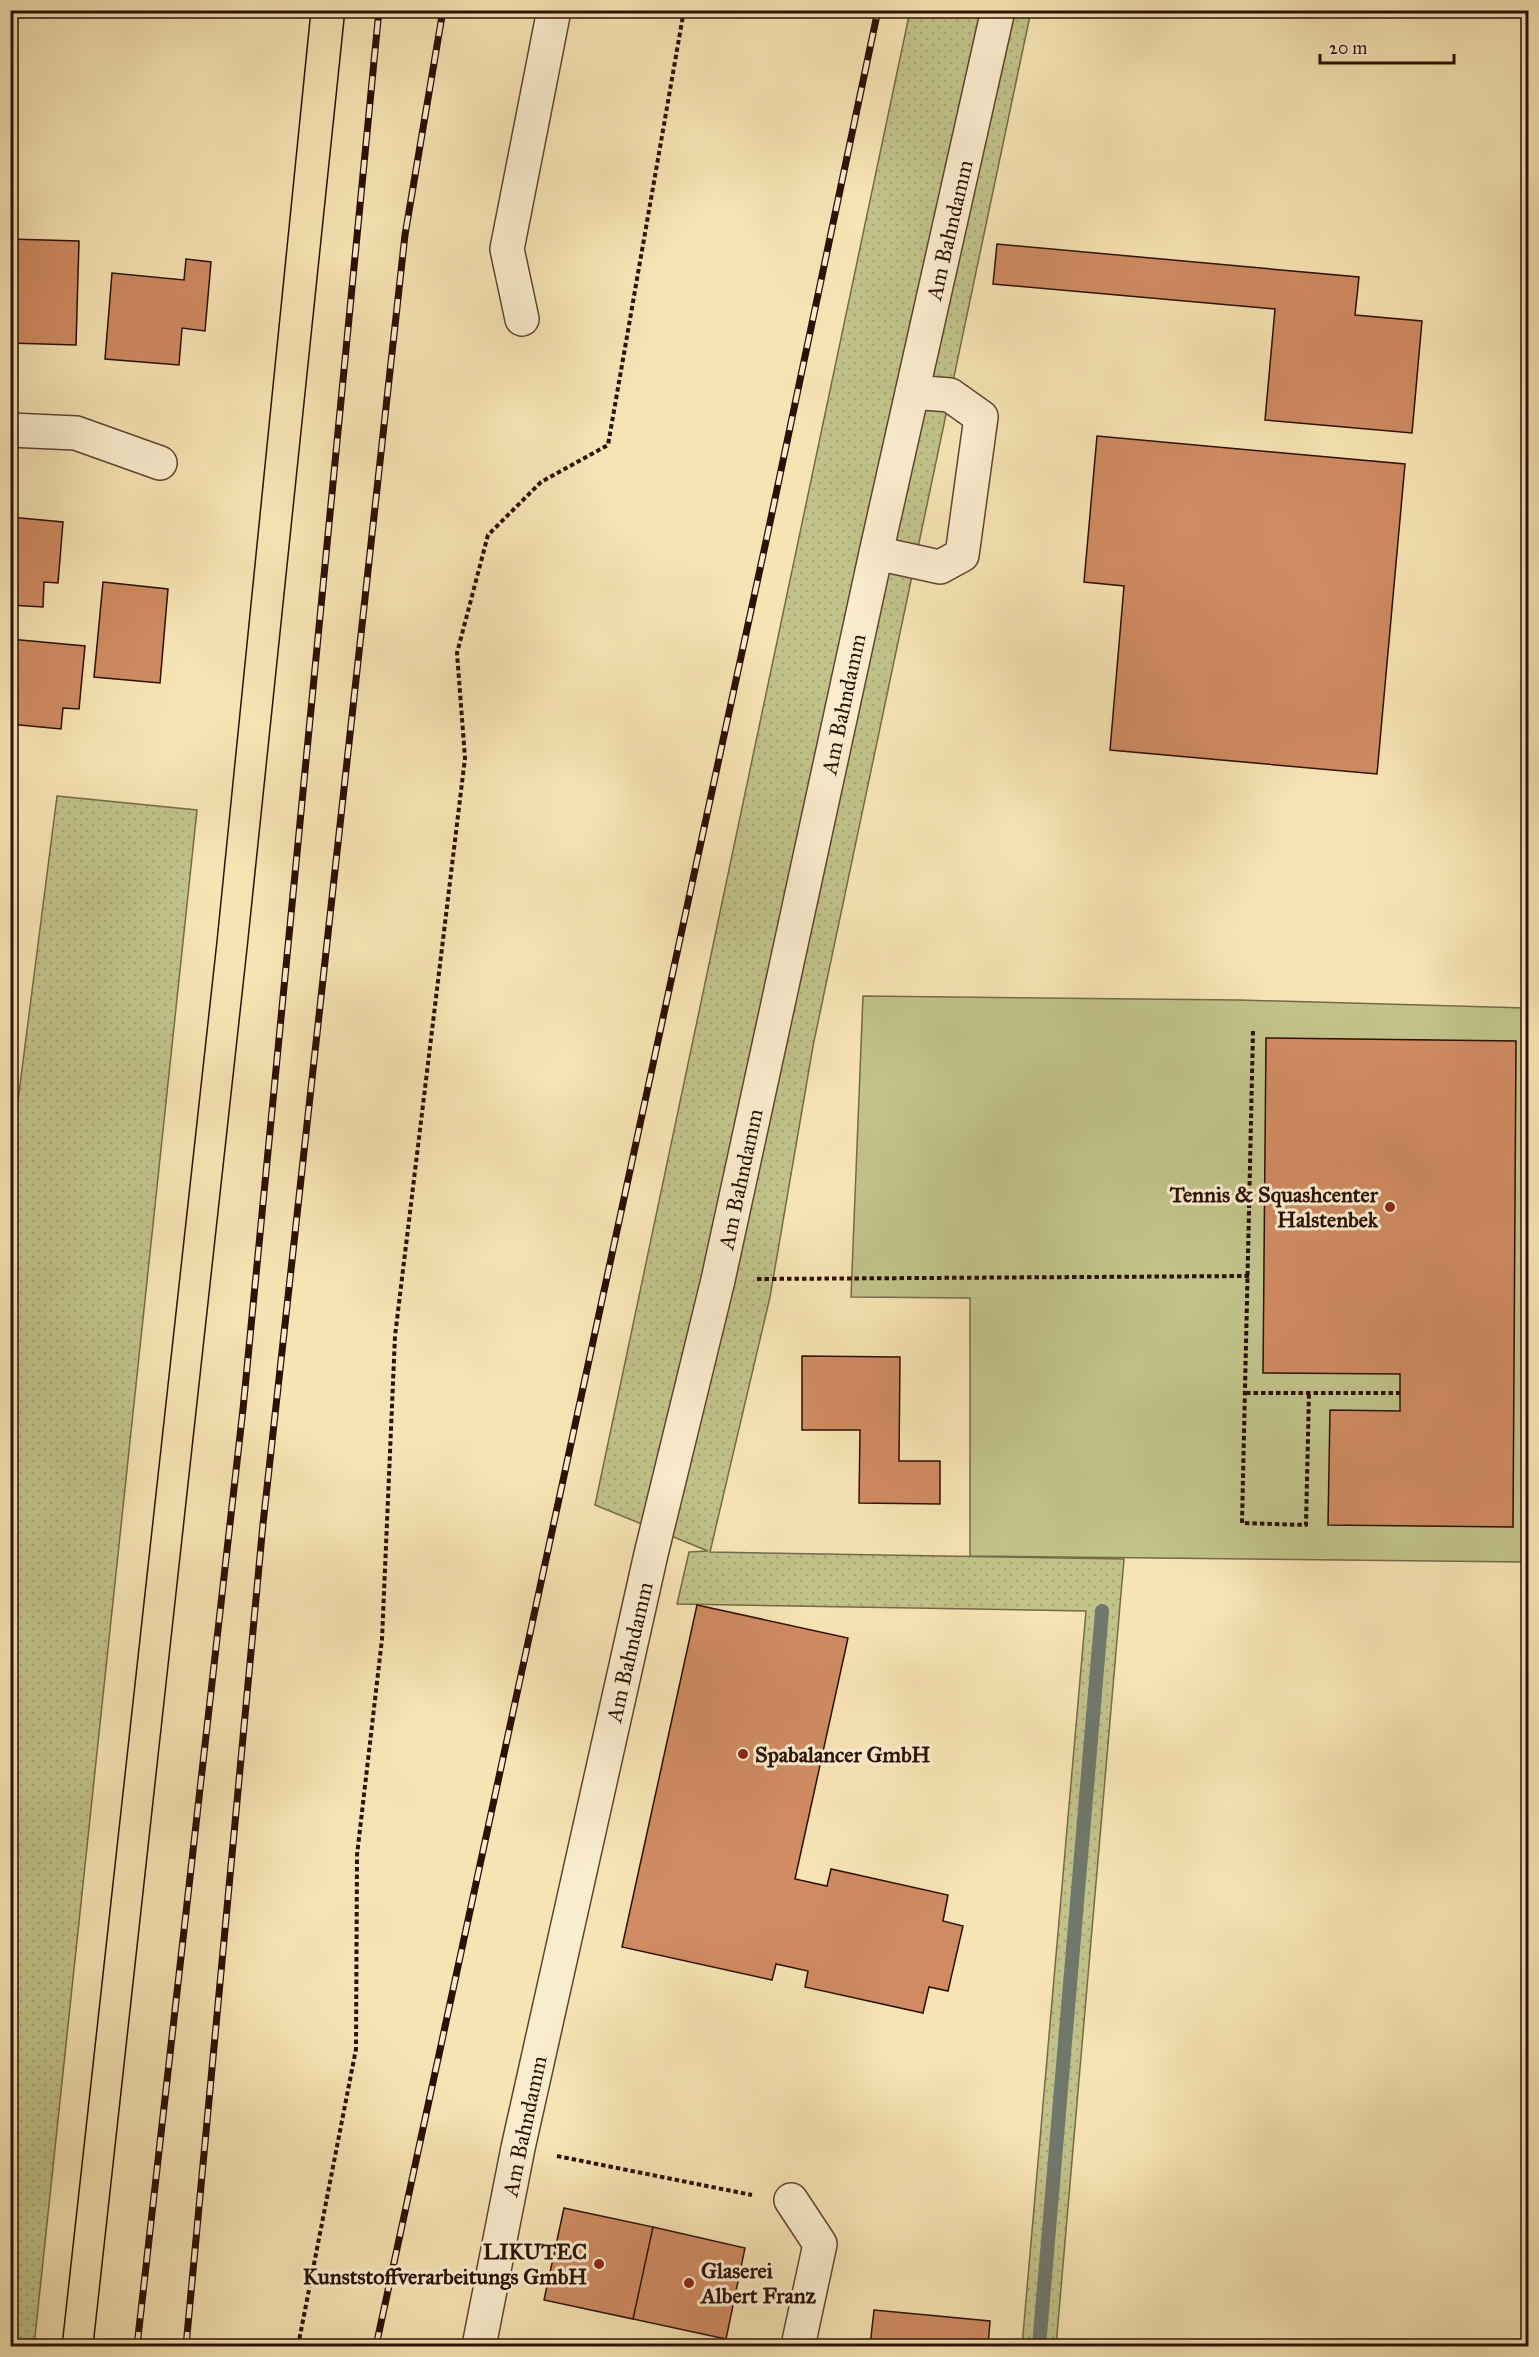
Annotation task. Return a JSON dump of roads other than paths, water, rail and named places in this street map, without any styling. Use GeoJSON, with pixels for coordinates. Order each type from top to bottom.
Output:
{"type":"FeatureCollection","features":[{"type":"Feature","properties":{"kind":"street"},"geometry":{"type":"LineString","coordinates":[[522,320],[507,249],[554,10]]}},
{"type":"Feature","properties":{"kind":"street","name":"Am Bahndamm"},"geometry":{"type":"LineString","coordinates":[[479,2346],[518,2148],[651,1554],[718,1280],[876,553],[998,10]]}},
{"type":"Feature","properties":{"kind":"street"},"geometry":{"type":"LineString","coordinates":[[876,553],[940,567],[962,555],[981,417],[950,395],[912,392]]}},
{"type":"Feature","properties":{"kind":"street"},"geometry":{"type":"LineString","coordinates":[[10,430],[76,433],[160,463]]}},
{"type":"Feature","properties":{"kind":"street"},"geometry":{"type":"LineString","coordinates":[[791,2200],[820,2244],[798,2346]]}},
{"type":"Feature","properties":{"kind":"waterway"},"geometry":{"type":"LineString","coordinates":[[1039,2346],[1102,1611]]}},
{"type":"Feature","properties":{"kind":"tram line"},"geometry":{"type":"LineString","coordinates":[[62,2346],[217,941],[311,10]]}},
{"type":"Feature","properties":{"kind":"tram line"},"geometry":{"type":"LineString","coordinates":[[93,2346],[247,949],[345,10]]}},
{"type":"Feature","properties":{"kind":"railway"},"geometry":{"type":"LineString","coordinates":[[137,2346],[243,1409],[379,10]]}},
{"type":"Feature","properties":{"kind":"railway"},"geometry":{"type":"LineString","coordinates":[[186,2346],[263,1524],[405,235],[443,10]]}},
{"type":"Feature","properties":{"kind":"railway"},"geometry":{"type":"LineString","coordinates":[[376,2346],[768,532],[878,10]]}},
{"type":"Feature","properties":{"kind":"place","name":"Tennis & Squashcenter Halstenbek"},"geometry":{"type":"Point","coordinates":[1390,1207]}},
{"type":"Feature","properties":{"kind":"place","name":"Spabalancer GmbH"},"geometry":{"type":"Point","coordinates":[743,1754]}},
{"type":"Feature","properties":{"kind":"place","name":"LIKUTEC Kunststoffverarbeitungs GmbH"},"geometry":{"type":"Point","coordinates":[599,2264]}},
{"type":"Feature","properties":{"kind":"place","name":"Glaserei Albert Franz"},"geometry":{"type":"Point","coordinates":[689,2283]}}]}
